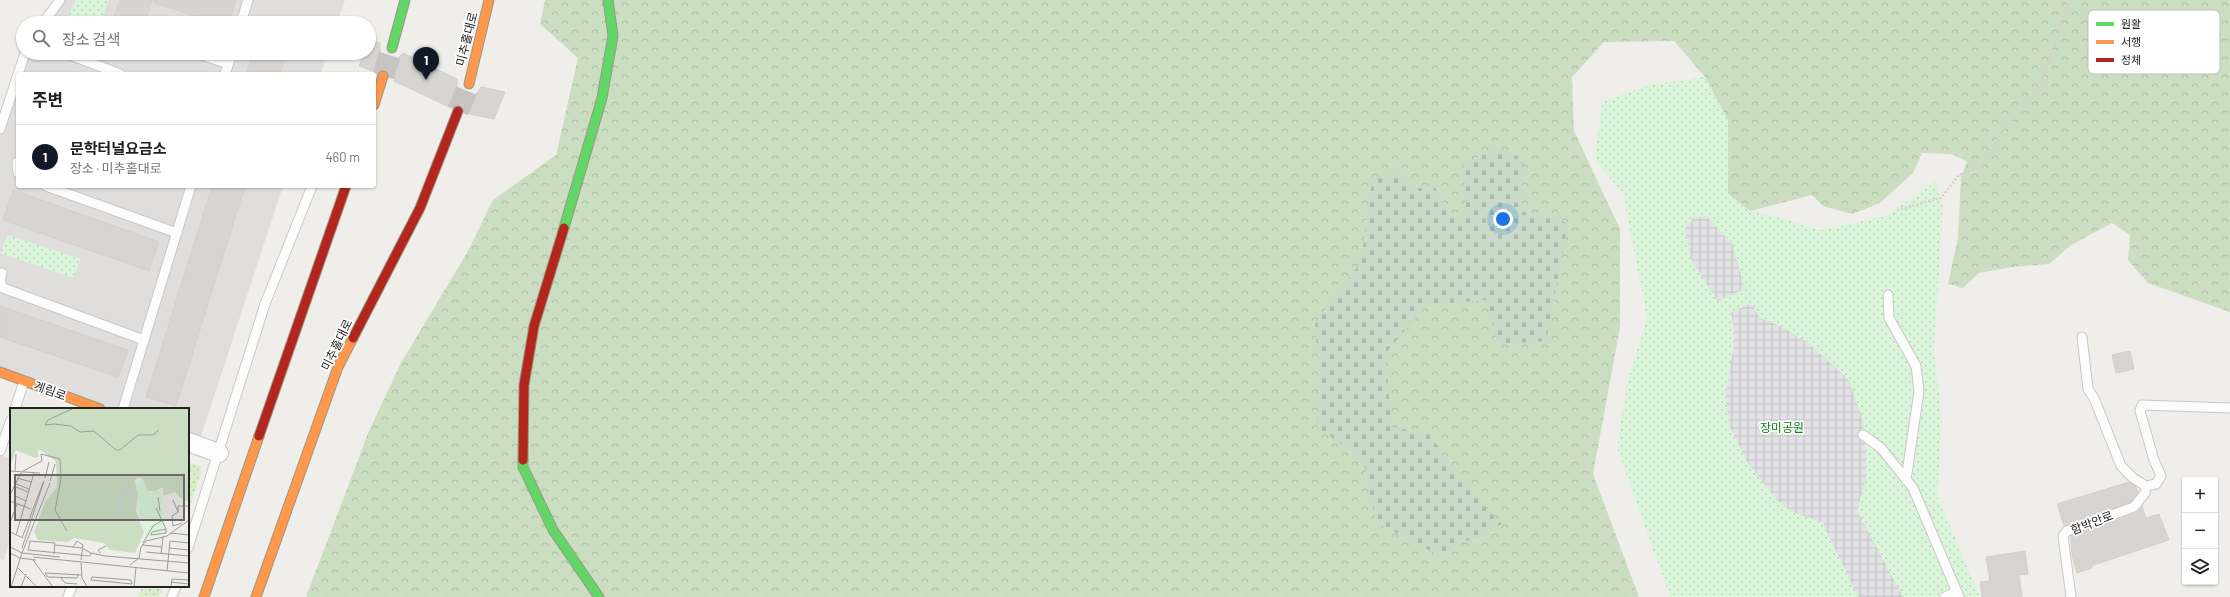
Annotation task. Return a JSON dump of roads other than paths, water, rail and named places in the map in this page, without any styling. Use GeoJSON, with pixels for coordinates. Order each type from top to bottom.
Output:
{"type":"FeatureCollection","features":[{"type":"Feature","properties":{"kind":"main road"},"geometry":{"type":"LineString","coordinates":[[392,48],[405,0]]}},
{"type":"Feature","properties":{"kind":"main road","name":"미추홀대로"},"geometry":{"type":"LineString","coordinates":[[469,84],[489,0]]}},
{"type":"Feature","properties":{"kind":"main road"},"geometry":{"type":"LineString","coordinates":[[599,597],[553,530],[523,467],[524,385],[534,326],[583,169],[602,98],[614,36],[608,0]]}},
{"type":"Feature","properties":{"kind":"main road"},"geometry":{"type":"LineString","coordinates":[[377,93],[383,76]]}},
{"type":"Feature","properties":{"kind":"main road","name":"미추홀대로"},"geometry":{"type":"LineString","coordinates":[[256,597],[338,366],[420,208],[458,111]]}},
{"type":"Feature","properties":{"kind":"main road"},"geometry":{"type":"LineString","coordinates":[[204,597],[345,188]]}},
{"type":"Feature","properties":{"kind":"main road","name":"계림로"},"geometry":{"type":"LineString","coordinates":[[0,372],[97,408]]}},
{"type":"Feature","properties":{"kind":"street"},"geometry":{"type":"LineString","coordinates":[[189,442],[219,453]]}},
{"type":"Feature","properties":{"kind":"lane"},"geometry":{"type":"LineString","coordinates":[[48,16],[60,0]]}},
{"type":"Feature","properties":{"kind":"lane"},"geometry":{"type":"LineString","coordinates":[[243,16],[248,0]]}},
{"type":"Feature","properties":{"kind":"lane"},"geometry":{"type":"LineString","coordinates":[[19,72],[23,60]]}},
{"type":"Feature","properties":{"kind":"lane"},"geometry":{"type":"LineString","coordinates":[[83,60],[115,72]]}},
{"type":"Feature","properties":{"kind":"lane"},"geometry":{"type":"LineString","coordinates":[[216,60],[228,64]]}},
{"type":"Feature","properties":{"kind":"lane"},"geometry":{"type":"LineString","coordinates":[[226,72],[229,60]]}},
{"type":"Feature","properties":{"kind":"lane"},"geometry":{"type":"LineString","coordinates":[[0,129],[16,80]]}},
{"type":"Feature","properties":{"kind":"lane"},"geometry":{"type":"LineString","coordinates":[[52,188],[177,233]]}},
{"type":"Feature","properties":{"kind":"lane"},"geometry":{"type":"LineString","coordinates":[[123,408],[190,188]]}},
{"type":"Feature","properties":{"kind":"lane"},"geometry":{"type":"LineString","coordinates":[[189,545],[265,304],[311,188]]}},
{"type":"Feature","properties":{"kind":"lane"},"geometry":{"type":"LineString","coordinates":[[2,273],[0,281],[3,288],[144,340]]}},
{"type":"Feature","properties":{"kind":"lane"},"geometry":{"type":"LineString","coordinates":[[1888,295],[1889,318],[1916,366],[1919,391],[1906,480]]}},
{"type":"Feature","properties":{"kind":"lane"},"geometry":{"type":"LineString","coordinates":[[2082,338],[2088,389],[2094,398],[2121,466],[2133,478],[2146,486],[2156,484],[2160,476],[2140,412],[2142,406],[2230,408]]}},
{"type":"Feature","properties":{"kind":"lane"},"geometry":{"type":"LineString","coordinates":[[15,408],[24,381]]}},
{"type":"Feature","properties":{"kind":"lane"},"geometry":{"type":"LineString","coordinates":[[0,451],[10,423]]}},
{"type":"Feature","properties":{"kind":"lane"},"geometry":{"type":"LineString","coordinates":[[1863,435],[1881,448],[1913,488],[1958,595],[1945,597]]}},
{"type":"Feature","properties":{"kind":"lane","name":"함박안로"},"geometry":{"type":"LineString","coordinates":[[2071,597],[2063,536],[2067,531],[2134,507],[2145,493],[2146,486]]}},
{"type":"Feature","properties":{"kind":"lane"},"geometry":{"type":"LineString","coordinates":[[68,597],[72,587]]}},
{"type":"Feature","properties":{"kind":"lane"},"geometry":{"type":"LineString","coordinates":[[172,597],[176,587]]}},
{"type":"Feature","properties":{"kind":"tunnel"},"geometry":{"type":"LineString","coordinates":[[383,76],[392,48]]}},
{"type":"Feature","properties":{"kind":"tunnel"},"geometry":{"type":"LineString","coordinates":[[458,111],[469,84]]}},
{"type":"Feature","properties":{"kind":"place","name":"문학터널요금소"},"geometry":{"type":"Point","coordinates":[426,80]}},
{"type":"Feature","properties":{"kind":"park label","name":"장미공원"},"geometry":{"type":"Point","coordinates":[1782,428]}}]}
